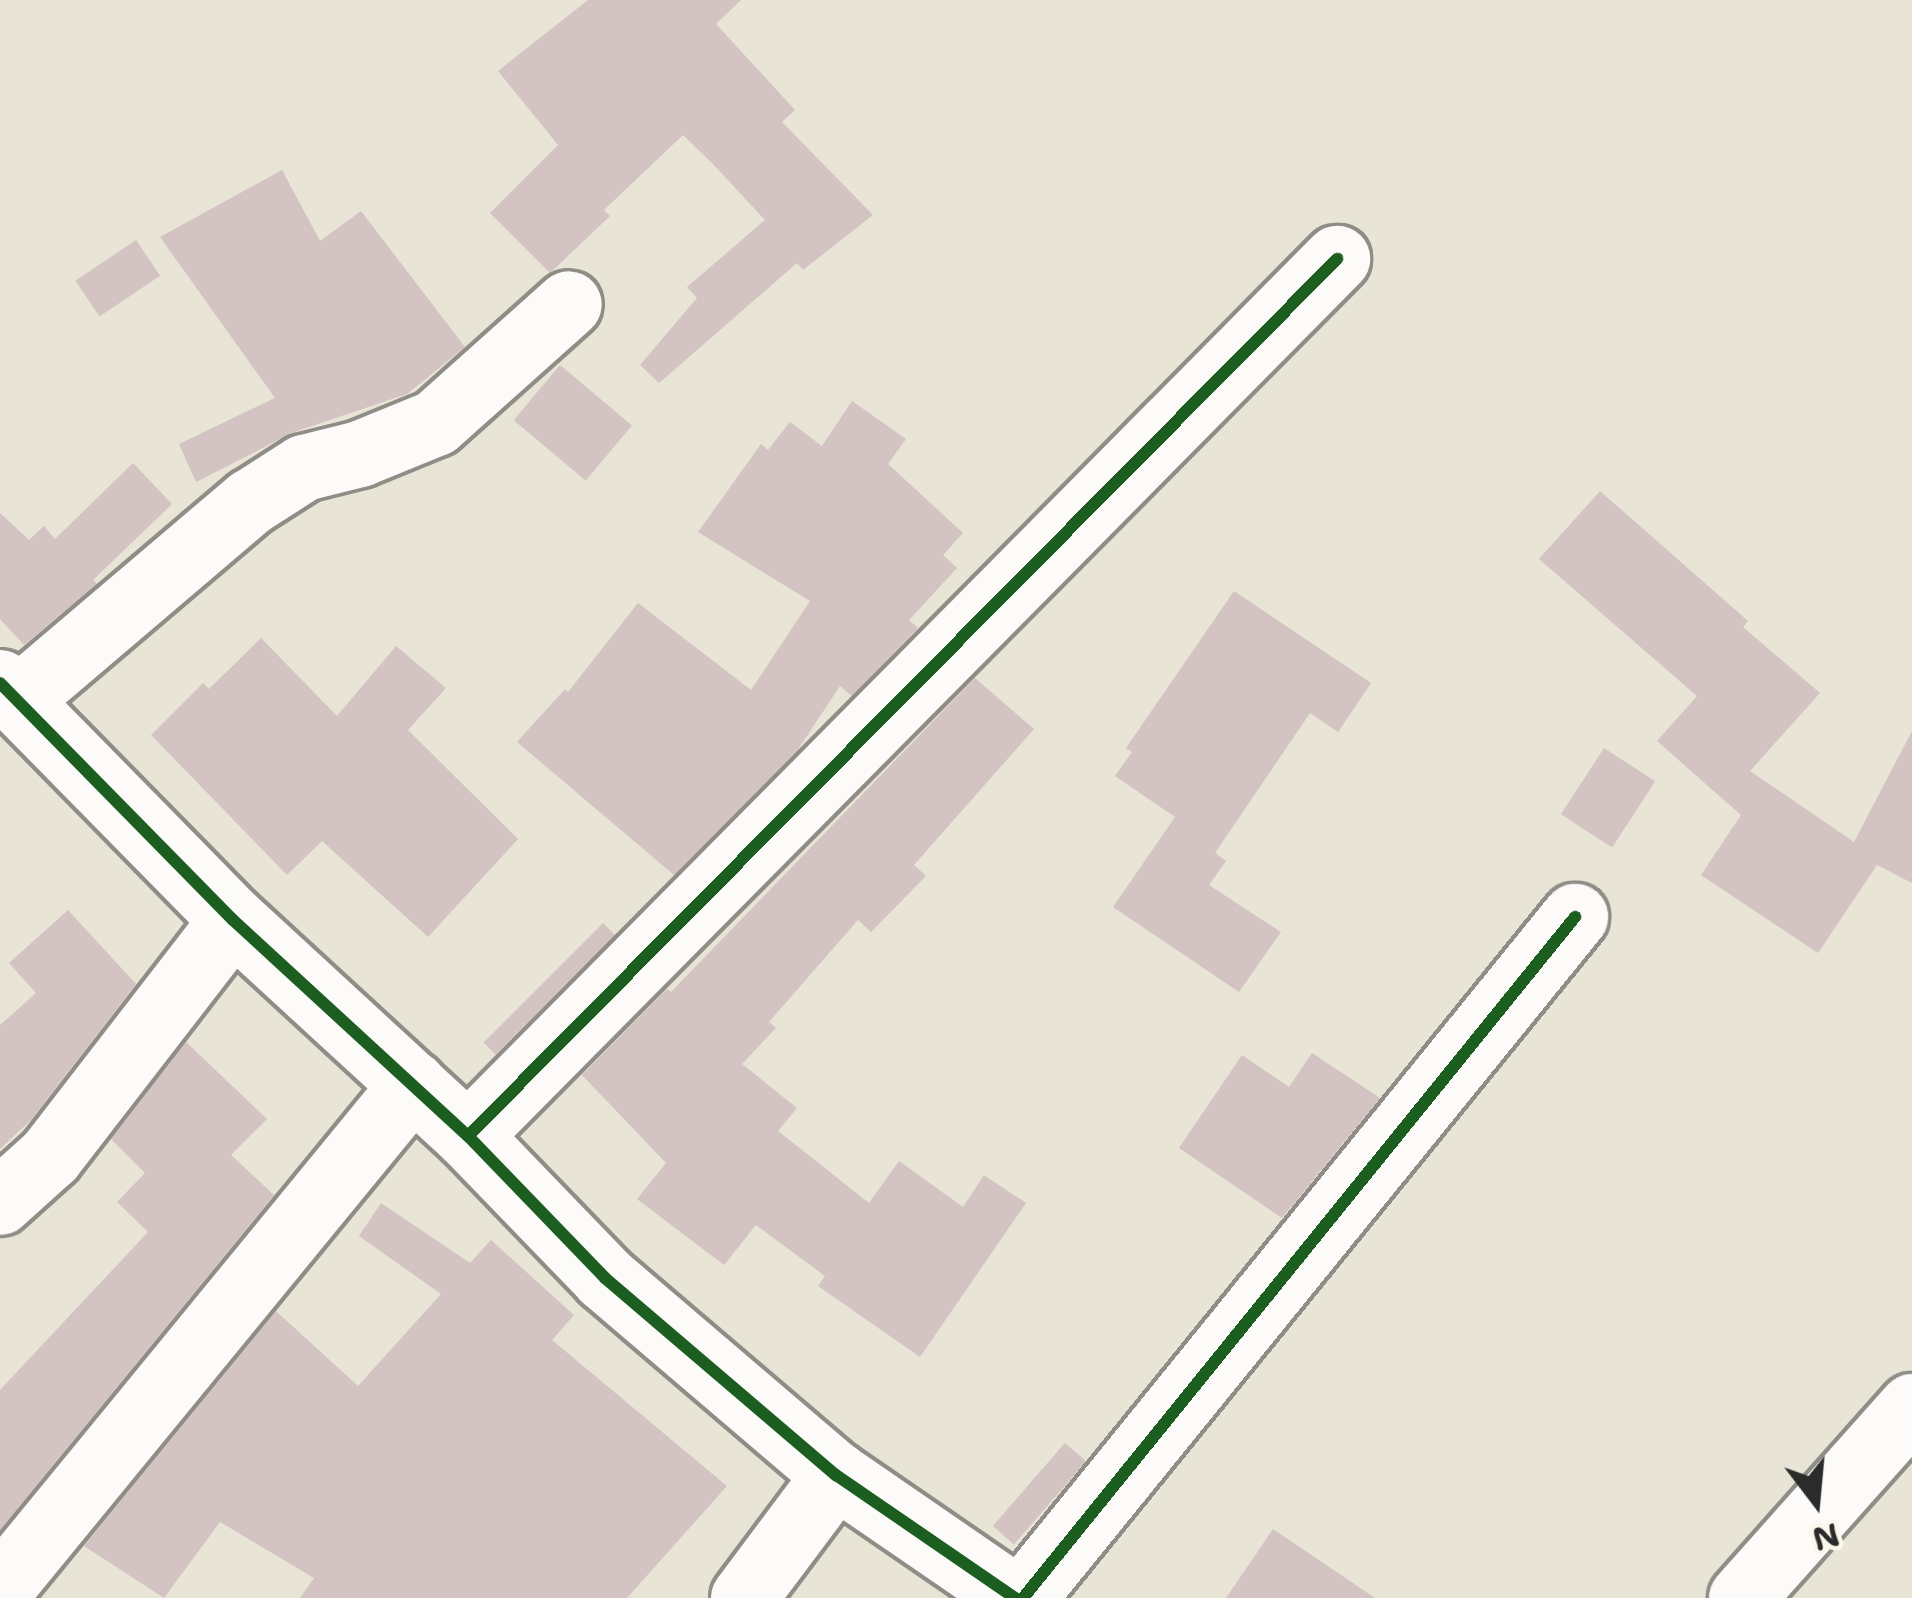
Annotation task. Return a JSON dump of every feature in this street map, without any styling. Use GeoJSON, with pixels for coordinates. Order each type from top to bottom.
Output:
{"type":"FeatureCollection","features":[{"type":"Feature","properties":{"kind":"street"},"geometry":{"type":"LineString","coordinates":[[468,1136],[1337,260]]}},
{"type":"Feature","properties":{"kind":"street"},"geometry":{"type":"LineString","coordinates":[[569,304],[436,423],[360,454],[304,468],[251,502],[9,692],[233,920],[468,1136],[605,1278],[836,1475],[1019,1598],[1575,916]]}},
{"type":"Feature","properties":{"kind":"street"},"geometry":{"type":"LineString","coordinates":[[0,1202],[50,1157],[233,920]]}},
{"type":"Feature","properties":{"kind":"street"},"geometry":{"type":"LineString","coordinates":[[0,1588],[413,1085]]}},
{"type":"Feature","properties":{"kind":"street"},"geometry":{"type":"LineString","coordinates":[[1742,1598],[1912,1407]]}},
{"type":"Feature","properties":{"kind":"street"},"geometry":{"type":"LineString","coordinates":[[744,1598],[836,1475]]}},
{"type":"Feature","properties":{"kind":"building"},"geometry":{"type":"Polygon","coordinates":[[[588,0],[741,0],[716,24],[795,110],[782,122],[873,215],[803,270],[797,263],[659,383],[640,365],[697,298],[687,287],[765,220],[713,164],[683,135],[604,210],[610,216],[550,273],[490,213],[558,145],[498,71],[588,0]]]}},
{"type":"Feature","properties":{"kind":"building"},"geometry":{"type":"Polygon","coordinates":[[[282,170],[320,241],[361,211],[465,347],[407,394],[294,432],[196,482],[179,444],[275,398],[160,237],[282,170]]]}},
{"type":"Feature","properties":{"kind":"building"},"geometry":{"type":"Polygon","coordinates":[[[136,240],[160,276],[100,316],[75,281],[136,240]]]}},
{"type":"Feature","properties":{"kind":"building"},"geometry":{"type":"Polygon","coordinates":[[[560,365],[632,425],[586,481],[514,420],[560,365]]]}},
{"type":"Feature","properties":{"kind":"building"},"geometry":{"type":"Polygon","coordinates":[[[852,401],[906,439],[888,464],[963,533],[943,555],[957,568],[909,620],[918,628],[852,696],[840,686],[797,751],[674,875],[517,742],[565,689],[568,692],[638,603],[751,690],[810,601],[698,532],[761,444],[768,450],[790,422],[822,446],[852,401]]]}},
{"type":"Feature","properties":{"kind":"building"},"geometry":{"type":"Polygon","coordinates":[[[133,463],[172,504],[93,580],[97,584],[24,645],[0,619],[0,513],[29,540],[44,526],[55,539],[133,463]]]}},
{"type":"Feature","properties":{"kind":"building"},"geometry":{"type":"Polygon","coordinates":[[[1600,491],[1748,621],[1743,627],[1820,693],[1750,771],[1854,842],[1912,731],[1912,883],[1877,865],[1818,953],[1701,875],[1741,815],[1657,741],[1697,696],[1539,559],[1600,491]]]}},
{"type":"Feature","properties":{"kind":"building"},"geometry":{"type":"Polygon","coordinates":[[[1234,591],[1371,683],[1338,732],[1310,713],[1215,853],[1226,861],[1209,885],[1281,932],[1239,992],[1113,907],[1175,817],[1115,776],[1132,752],[1126,748],[1234,591]]]}},
{"type":"Feature","properties":{"kind":"building"},"geometry":{"type":"Polygon","coordinates":[[[261,638],[337,716],[396,646],[446,688],[408,730],[518,839],[428,937],[322,841],[287,875],[151,735],[203,683],[209,689],[261,638]]]}},
{"type":"Feature","properties":{"kind":"building"},"geometry":{"type":"Polygon","coordinates":[[[975,678],[1034,729],[914,865],[926,876],[871,932],[858,920],[769,1022],[776,1028],[742,1064],[797,1108],[778,1131],[869,1203],[899,1161],[963,1207],[984,1175],[1026,1203],[920,1357],[818,1286],[825,1276],[756,1225],[724,1265],[637,1199],[666,1163],[582,1075],[667,989],[671,992],[975,678]]]}},
{"type":"Feature","properties":{"kind":"building"},"geometry":{"type":"Polygon","coordinates":[[[1604,748],[1655,781],[1612,847],[1561,814],[1604,748]]]}},
{"type":"Feature","properties":{"kind":"building"},"geometry":{"type":"Polygon","coordinates":[[[68,910],[136,984],[31,1120],[0,1149],[0,1025],[36,993],[9,963],[68,910]]]}},
{"type":"Feature","properties":{"kind":"building"},"geometry":{"type":"Polygon","coordinates":[[[603,923],[615,935],[496,1055],[483,1043],[603,923]]]}},
{"type":"Feature","properties":{"kind":"building"},"geometry":{"type":"Polygon","coordinates":[[[186,1042],[267,1119],[231,1155],[274,1195],[0,1530],[0,1390],[148,1232],[117,1202],[145,1173],[111,1139],[186,1042]]]}},
{"type":"Feature","properties":{"kind":"building"},"geometry":{"type":"Polygon","coordinates":[[[1312,1053],[1380,1098],[1282,1218],[1179,1148],[1242,1055],[1289,1087],[1312,1053]]]}},
{"type":"Feature","properties":{"kind":"building"},"geometry":{"type":"Polygon","coordinates":[[[381,1203],[470,1263],[491,1240],[574,1315],[552,1340],[727,1486],[627,1598],[300,1598],[314,1578],[220,1522],[164,1598],[84,1546],[276,1311],[358,1386],[441,1294],[359,1236],[381,1203]]]}},
{"type":"Feature","properties":{"kind":"building"},"geometry":{"type":"Polygon","coordinates":[[[1065,1443],[1086,1461],[1014,1544],[993,1526],[1065,1443]]]}},
{"type":"Feature","properties":{"kind":"building"},"geometry":{"type":"Polygon","coordinates":[[[1273,1529],[1375,1598],[1226,1598],[1273,1529]]]}},
{"type":"Feature","properties":{"kind":"cycle path"},"geometry":{"type":"LineString","coordinates":[[468,1136],[1337,259]]}},
{"type":"Feature","properties":{"kind":"cycle path"},"geometry":{"type":"LineString","coordinates":[[0,683],[233,920],[468,1136],[605,1278],[836,1475],[1015,1598]]}},
{"type":"Feature","properties":{"kind":"cycle path"},"geometry":{"type":"LineString","coordinates":[[1023,1598],[1575,917]]}}]}
